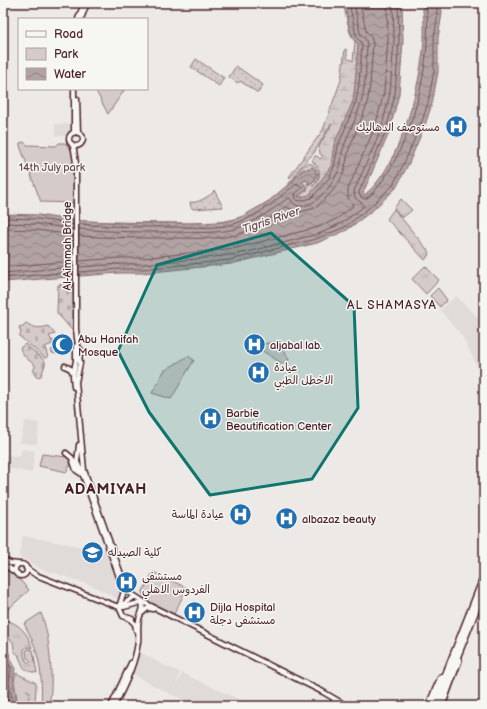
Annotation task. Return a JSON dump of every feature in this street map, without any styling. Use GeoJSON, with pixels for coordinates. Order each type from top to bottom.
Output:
{"type":"FeatureCollection","features":[{"type":"Feature","properties":{"kind":"highway"},"geometry":{"type":"LineString","coordinates":[[442,706],[456,668],[467,627],[484,576]]}},
{"type":"Feature","properties":{"kind":"highway"},"geometry":{"type":"LineString","coordinates":[[433,706],[484,590]]}},
{"type":"Feature","properties":{"kind":"highway"},"geometry":{"type":"LineString","coordinates":[[431,700],[454,648],[467,627]]}},
{"type":"Feature","properties":{"kind":"highway"},"geometry":{"type":"LineString","coordinates":[[438,706],[459,646]]}},
{"type":"Feature","properties":{"kind":"main road"},"geometry":{"type":"LineString","coordinates":[[79,18],[84,3]]}},
{"type":"Feature","properties":{"kind":"main road"},"geometry":{"type":"LineString","coordinates":[[80,18],[87,3]]}},
{"type":"Feature","properties":{"kind":"main road"},"geometry":{"type":"LineString","coordinates":[[75,90],[76,133]]}},
{"type":"Feature","properties":{"kind":"main road"},"geometry":{"type":"LineString","coordinates":[[76,133],[81,135],[82,138],[81,143],[78,145],[72,144],[69,138],[76,133]]}},
{"type":"Feature","properties":{"kind":"main road","name":"Al-Aimmah Bridge"},"geometry":{"type":"LineString","coordinates":[[72,144],[76,163]]}},
{"type":"Feature","properties":{"kind":"main road","name":"Al-Aimmah Bridge"},"geometry":{"type":"LineString","coordinates":[[76,329],[76,163],[78,145]]}},
{"type":"Feature","properties":{"kind":"main road"},"geometry":{"type":"LineString","coordinates":[[76,329],[78,347],[76,382],[84,470],[126,590],[142,602],[339,704],[348,706]]}},
{"type":"Feature","properties":{"kind":"main road"},"geometry":{"type":"LineString","coordinates":[[73,376],[78,362],[76,329]]}},
{"type":"Feature","properties":{"kind":"main road"},"geometry":{"type":"LineString","coordinates":[[78,347],[81,351],[87,354]]}},
{"type":"Feature","properties":{"kind":"main road"},"geometry":{"type":"LineString","coordinates":[[65,366],[70,369],[73,376],[79,449],[77,462],[124,590],[124,595],[119,607],[122,615],[130,619],[135,624],[136,629],[132,658],[111,706]]}},
{"type":"Feature","properties":{"kind":"main road"},"geometry":{"type":"LineString","coordinates":[[66,453],[72,458],[76,470],[82,474]]}},
{"type":"Feature","properties":{"kind":"main road"},"geometry":{"type":"LineString","coordinates":[[3,559],[10,563],[22,564],[36,575],[119,607],[138,604]]}},
{"type":"Feature","properties":{"kind":"main road"},"geometry":{"type":"LineString","coordinates":[[3,564],[23,576],[26,575],[26,568]]}},
{"type":"Feature","properties":{"kind":"main road"},"geometry":{"type":"LineString","coordinates":[[18,564],[16,569],[18,574]]}},
{"type":"Feature","properties":{"kind":"main road"},"geometry":{"type":"LineString","coordinates":[[119,607],[134,597]]}},
{"type":"Feature","properties":{"kind":"main road"},"geometry":{"type":"LineString","coordinates":[[122,615],[124,610],[142,602]]}},
{"type":"Feature","properties":{"kind":"main road"},"geometry":{"type":"LineString","coordinates":[[114,706],[125,685],[135,659],[138,641],[138,620],[143,608],[142,602]]}},
{"type":"Feature","properties":{"kind":"main road"},"geometry":{"type":"LineString","coordinates":[[130,619],[136,618],[147,608],[151,608],[307,686],[339,704]]}},
{"type":"Feature","properties":{"kind":"highlighted area"},"geometry":{"type":"Polygon","coordinates":[[[271,233],[354,306],[358,408],[312,479],[210,495],[149,412],[118,351],[157,265],[271,233]]]}},
{"type":"Feature","properties":{"kind":"shaded area"},"geometry":{"type":"Polygon","coordinates":[[[55,124],[70,124],[71,132],[66,136],[56,136],[55,124]]]}},
{"type":"Feature","properties":{"kind":"shaded area"},"geometry":{"type":"Polygon","coordinates":[[[456,296],[484,324],[484,372],[482,369],[478,371],[475,361],[462,336],[440,310],[456,296]]]}},
{"type":"Feature","properties":{"kind":"shaded area"},"geometry":{"type":"Polygon","coordinates":[[[25,421],[39,423],[37,444],[20,443],[25,421]]]}},
{"type":"Feature","properties":{"kind":"shaded area"},"geometry":{"type":"Polygon","coordinates":[[[22,449],[35,451],[32,473],[3,467],[3,454],[20,457],[22,449]]]}},
{"type":"Feature","properties":{"kind":"shaded area"},"geometry":{"type":"Polygon","coordinates":[[[23,536],[83,547],[106,549],[122,591],[118,599],[91,585],[39,568],[19,557],[23,536]]]}},
{"type":"Feature","properties":{"kind":"shaded area"},"geometry":{"type":"Polygon","coordinates":[[[136,650],[165,666],[180,672],[175,689],[182,673],[240,700],[257,706],[202,706],[172,695],[130,673],[136,650]]]}},
{"type":"Feature","properties":{"kind":"green space"},"geometry":{"type":"Polygon","coordinates":[[[343,3],[350,3],[353,16],[356,18],[360,53],[355,100],[352,103],[354,104],[351,109],[351,114],[337,143],[333,165],[325,180],[322,181],[308,198],[305,200],[297,197],[307,190],[307,187],[302,182],[306,180],[309,182],[308,185],[314,181],[317,173],[314,174],[316,170],[312,167],[299,172],[287,188],[287,191],[291,196],[291,200],[269,210],[266,209],[267,212],[264,214],[293,201],[300,203],[274,216],[227,227],[200,231],[187,230],[160,232],[143,229],[98,226],[84,221],[211,223],[241,217],[242,219],[250,214],[247,214],[265,204],[281,192],[304,165],[313,165],[319,173],[313,187],[318,180],[320,173],[318,167],[312,161],[315,156],[320,159],[323,156],[320,154],[319,146],[331,124],[314,153],[290,178],[289,177],[323,130],[341,80],[345,49],[347,50],[347,58],[353,61],[355,42],[350,33],[343,3]],[[261,213],[252,216],[250,214],[251,217],[262,215],[261,213]]]}},
{"type":"Feature","properties":{"kind":"green space"},"geometry":{"type":"Polygon","coordinates":[[[196,59],[224,78],[219,86],[191,67],[196,59]]]}},
{"type":"Feature","properties":{"kind":"green space"},"geometry":{"type":"Polygon","coordinates":[[[236,66],[263,85],[258,93],[240,81],[238,83],[229,77],[236,66]]]}},
{"type":"Feature","properties":{"kind":"green space"},"geometry":{"type":"Polygon","coordinates":[[[96,90],[124,90],[108,114],[96,90]]]}},
{"type":"Feature","properties":{"kind":"green space","name":"14th July park"},"geometry":{"type":"Polygon","coordinates":[[[24,142],[27,145],[56,146],[59,143],[65,143],[72,151],[74,159],[74,203],[41,202],[20,146],[20,143],[24,142]]]}},
{"type":"Feature","properties":{"kind":"green space"},"geometry":{"type":"Polygon","coordinates":[[[214,190],[223,207],[193,209],[191,207],[190,202],[202,200],[213,193],[214,190]]]}},
{"type":"Feature","properties":{"kind":"green space"},"geometry":{"type":"Polygon","coordinates":[[[401,199],[412,210],[402,218],[394,208],[401,199]]]}},
{"type":"Feature","properties":{"kind":"green space"},"geometry":{"type":"Polygon","coordinates":[[[394,209],[430,253],[425,260],[387,219],[394,209]]]}},
{"type":"Feature","properties":{"kind":"green space"},"geometry":{"type":"Polygon","coordinates":[[[425,266],[439,280],[426,294],[412,279],[425,266]]]}},
{"type":"Feature","properties":{"kind":"green space"},"geometry":{"type":"Polygon","coordinates":[[[73,284],[74,328],[71,329],[57,313],[58,285],[73,284]]]}},
{"type":"Feature","properties":{"kind":"green space"},"geometry":{"type":"Polygon","coordinates":[[[438,288],[447,300],[440,307],[430,296],[438,288]]]}},
{"type":"Feature","properties":{"kind":"green space"},"geometry":{"type":"Polygon","coordinates":[[[26,323],[37,328],[48,326],[55,334],[49,336],[52,341],[56,340],[59,349],[56,350],[58,354],[52,353],[51,350],[54,349],[53,346],[56,347],[56,344],[52,344],[45,347],[48,357],[45,358],[19,336],[21,333],[19,327],[26,323]]]}},
{"type":"Feature","properties":{"kind":"green space"},"geometry":{"type":"Polygon","coordinates":[[[280,341],[289,360],[283,364],[261,350],[263,344],[280,341]]]}},
{"type":"Feature","properties":{"kind":"green space"},"geometry":{"type":"Polygon","coordinates":[[[25,344],[45,361],[41,376],[36,377],[33,371],[35,365],[26,358],[21,351],[20,348],[25,344]]]}},
{"type":"Feature","properties":{"kind":"green space"},"geometry":{"type":"Polygon","coordinates":[[[188,356],[194,360],[171,399],[152,393],[164,371],[188,356]]]}},
{"type":"Feature","properties":{"kind":"green space"},"geometry":{"type":"Polygon","coordinates":[[[42,454],[67,457],[70,461],[70,467],[68,467],[67,472],[39,466],[42,454]]]}},
{"type":"Feature","properties":{"kind":"green space"},"geometry":{"type":"Polygon","coordinates":[[[3,567],[18,578],[29,590],[3,614],[3,567]]]}},
{"type":"Feature","properties":{"kind":"green space"},"geometry":{"type":"Polygon","coordinates":[[[153,572],[187,588],[174,614],[147,601],[142,593],[153,572]]]}},
{"type":"Feature","properties":{"kind":"green space"},"geometry":{"type":"Polygon","coordinates":[[[41,613],[49,646],[51,685],[49,706],[41,706],[41,674],[37,654],[34,644],[24,624],[41,613]]]}},
{"type":"Feature","properties":{"kind":"green space"},"geometry":{"type":"Polygon","coordinates":[[[5,620],[19,626],[26,634],[32,648],[28,647],[24,649],[24,655],[26,661],[30,663],[31,661],[27,658],[26,651],[28,649],[33,650],[37,673],[26,670],[18,654],[14,651],[13,642],[3,634],[3,622],[5,620]]]}},
{"type":"Feature","properties":{"kind":"green space"},"geometry":{"type":"Polygon","coordinates":[[[16,673],[36,683],[35,706],[17,706],[15,686],[16,673]]]}},
{"type":"Feature","properties":{"kind":"water","name":"Tigris River"},"geometry":{"type":"Polygon","coordinates":[[[345,3],[402,3],[403,41],[399,94],[389,133],[363,193],[364,195],[375,185],[385,170],[402,135],[409,115],[418,79],[424,41],[424,18],[422,3],[441,3],[442,13],[438,38],[438,72],[432,104],[409,163],[396,188],[373,210],[347,230],[317,243],[231,264],[143,273],[119,273],[3,282],[3,214],[39,215],[69,220],[124,223],[222,222],[243,216],[269,201],[284,188],[290,185],[304,169],[310,169],[312,167],[316,170],[315,174],[318,173],[314,181],[307,185],[309,182],[306,180],[302,182],[307,187],[307,190],[298,196],[301,197],[309,195],[331,166],[334,144],[353,101],[358,44],[352,37],[350,31],[345,3]]]}},
{"type":"Feature","properties":{"kind":"water"},"geometry":{"type":"Polygon","coordinates":[[[3,639],[15,668],[13,682],[17,706],[3,706],[3,639]]]}},
{"type":"Feature","properties":{"kind":"waterway"},"geometry":{"type":"LineString","coordinates":[[27,690],[30,693]]}},
{"type":"Feature","properties":{"kind":"waterway"},"geometry":{"type":"LineString","coordinates":[[23,706],[30,696]]}},
{"type":"Feature","properties":{"kind":"place","name":"مستوصف الدهاليك"},"geometry":{"type":"Point","coordinates":[456,127]}},
{"type":"Feature","properties":{"kind":"place","name":"Abu Hanifah Mosque"},"geometry":{"type":"Point","coordinates":[62,345]}},
{"type":"Feature","properties":{"kind":"place","name":"aljabal lab."},"geometry":{"type":"Point","coordinates":[255,345]}},
{"type":"Feature","properties":{"kind":"place","name":"عيادة الاخطل الطبي"},"geometry":{"type":"Point","coordinates":[258,373]}},
{"type":"Feature","properties":{"kind":"place","name":"Barbie Beautification Center"},"geometry":{"type":"Point","coordinates":[210,419]}},
{"type":"Feature","properties":{"kind":"place","name":"عيادة الماسة"},"geometry":{"type":"Point","coordinates":[240,514]}},
{"type":"Feature","properties":{"kind":"place","name":"albazaz beauty"},"geometry":{"type":"Point","coordinates":[287,519]}},
{"type":"Feature","properties":{"kind":"place","name":"كلية الصيدله"},"geometry":{"type":"Point","coordinates":[93,552]}},
{"type":"Feature","properties":{"kind":"place","name":"مستشفى الفردوس الاهلي"},"geometry":{"type":"Point","coordinates":[126,582]}},
{"type":"Feature","properties":{"kind":"place","name":"Dijla Hospital مستشفى دجلة"},"geometry":{"type":"Point","coordinates":[194,613]}},
{"type":"Feature","properties":{"kind":"district","name":"AL SHAMASYA"},"geometry":{"type":"Point","coordinates":[392,305]}},
{"type":"Feature","properties":{"kind":"district","name":"ADAMIYAH"},"geometry":{"type":"Point","coordinates":[106,489]}}]}
